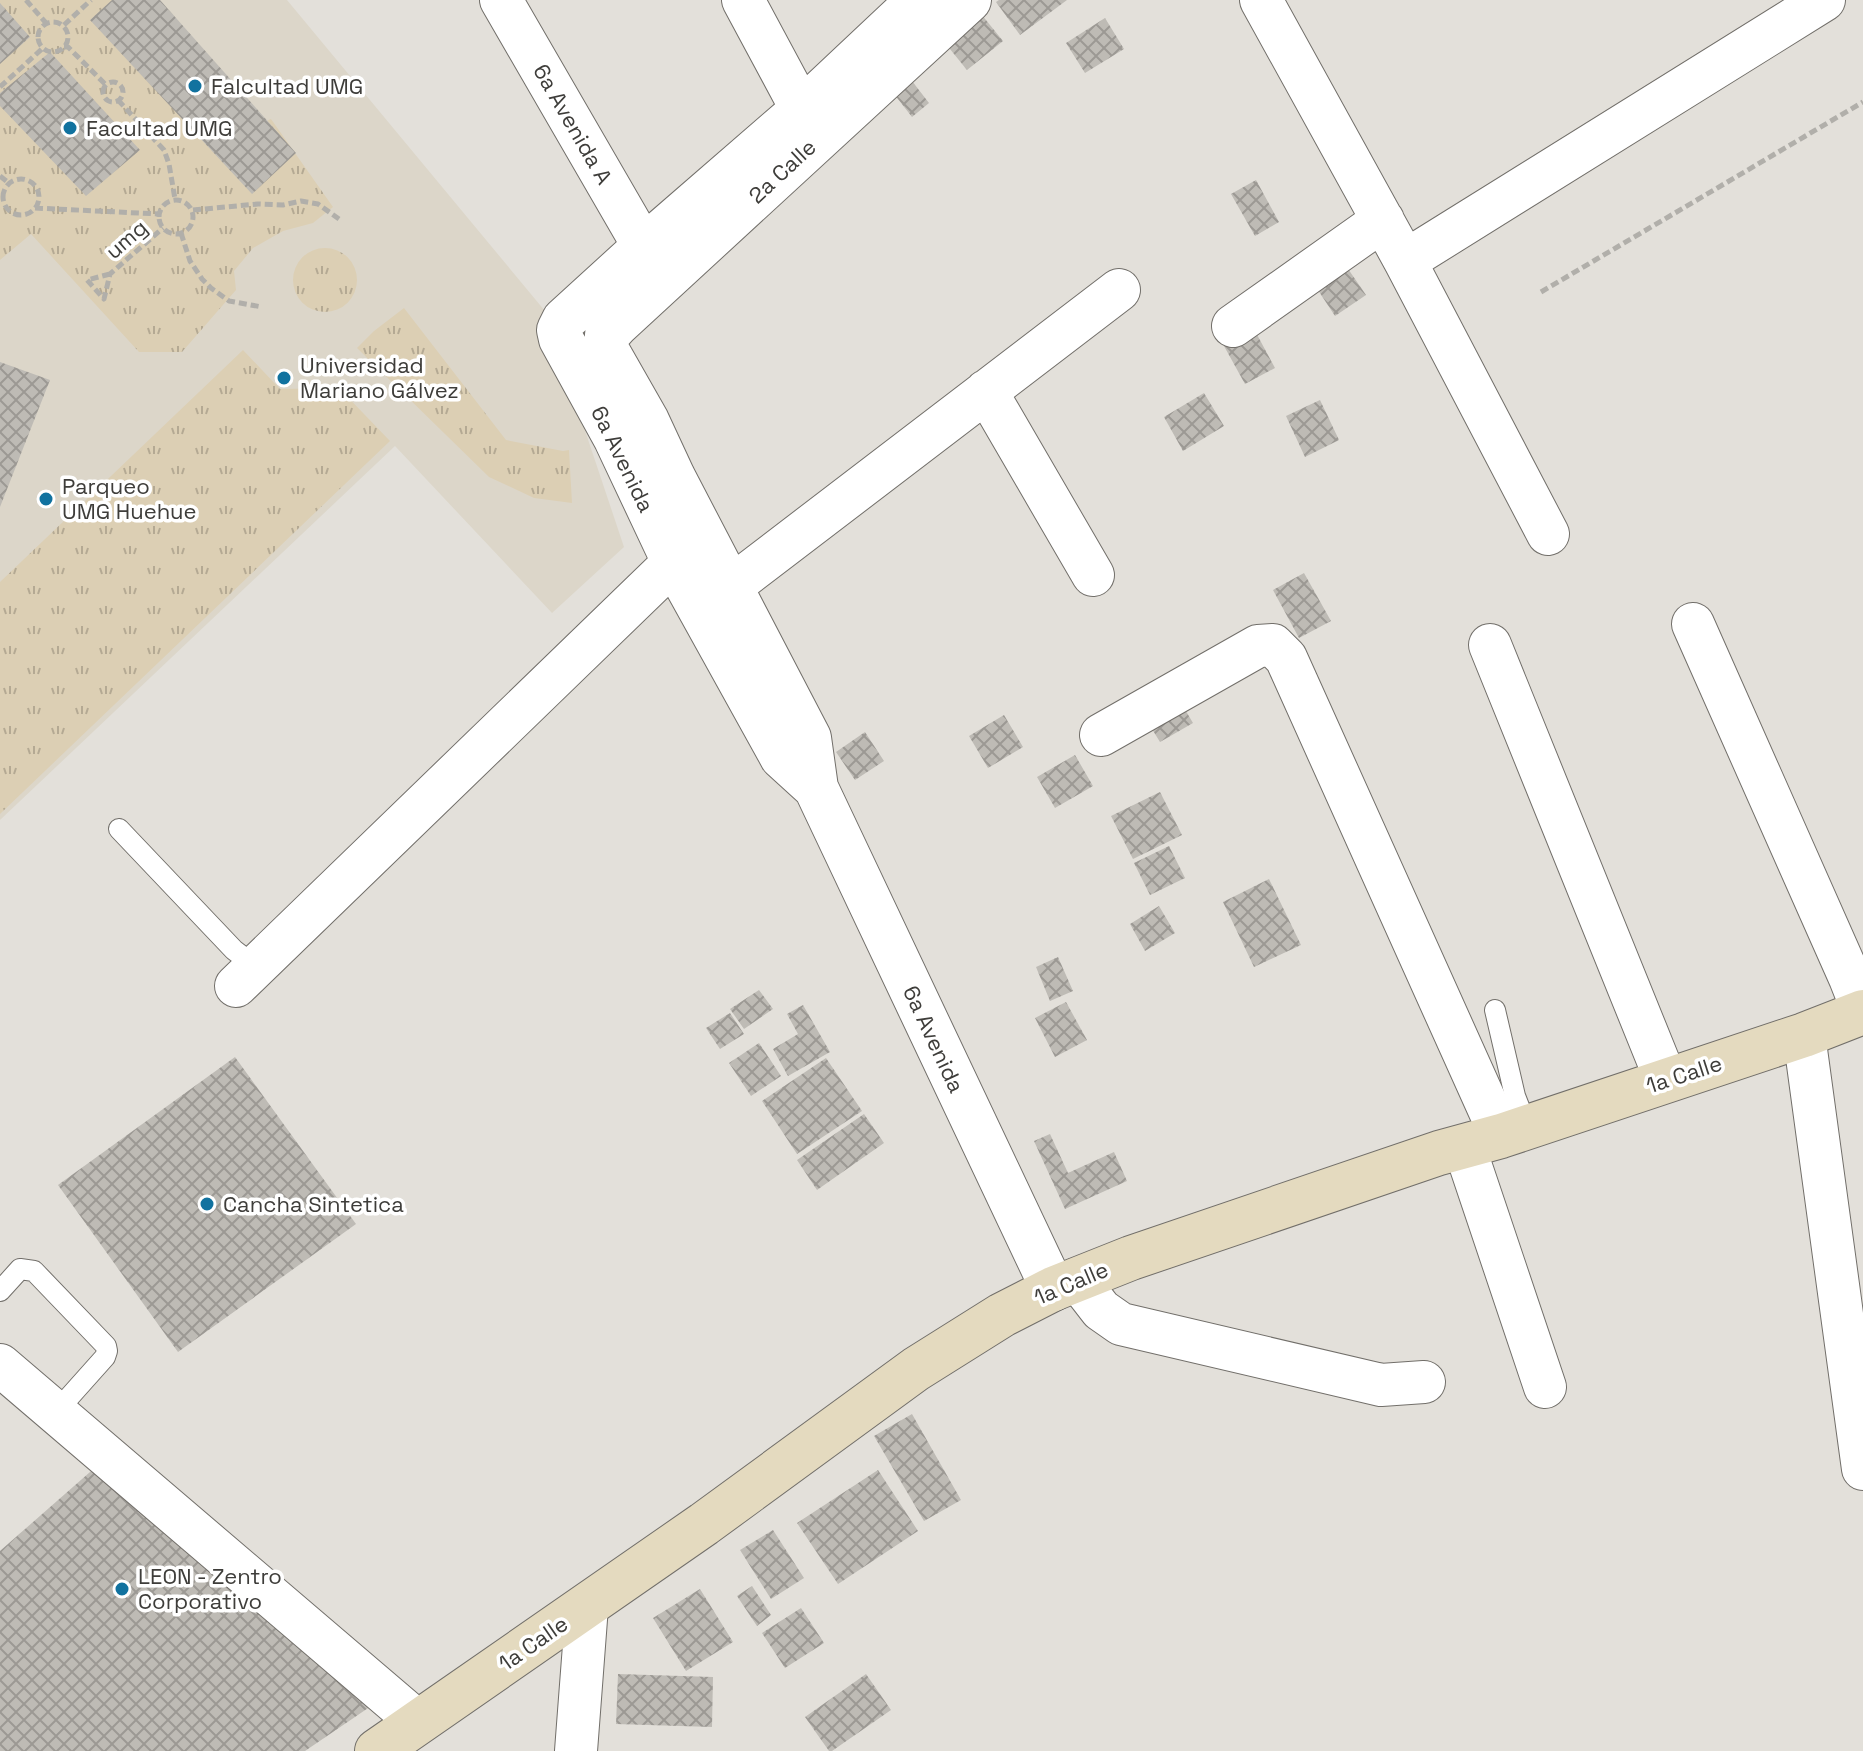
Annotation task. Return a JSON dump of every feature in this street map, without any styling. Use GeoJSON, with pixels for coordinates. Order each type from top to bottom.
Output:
{"type":"FeatureCollection","features":[{"type":"Feature","properties":{"kind":"main road","name":"1a Calle"},"geometry":{"type":"LineString","coordinates":[[377,1751],[587,1606],[916,1369],[1002,1315],[1065,1284],[1131,1258],[1439,1153],[1804,1035],[1863,1011]]}},
{"type":"Feature","properties":{"kind":"street","name":"6a Avenida A"},"geometry":{"type":"LineString","coordinates":[[501,0],[644,247]]}},
{"type":"Feature","properties":{"kind":"street"},"geometry":{"type":"LineString","coordinates":[[743,0],[811,122]]}},
{"type":"Feature","properties":{"kind":"street","name":"2a Calle"},"geometry":{"type":"LineString","coordinates":[[606,349],[607,335],[811,122],[919,0]]}},
{"type":"Feature","properties":{"kind":"street","name":"2a Calle"},"geometry":{"type":"LineString","coordinates":[[559,330],[564,320],[644,247],[969,0]]}},
{"type":"Feature","properties":{"kind":"street"},"geometry":{"type":"LineString","coordinates":[[1261,0],[1383,220],[1548,534]]}},
{"type":"Feature","properties":{"kind":"street"},"geometry":{"type":"LineString","coordinates":[[1405,261],[1824,0]]}},
{"type":"Feature","properties":{"kind":"street"},"geometry":{"type":"LineString","coordinates":[[1233,326],[1383,220]]}},
{"type":"Feature","properties":{"kind":"street"},"geometry":{"type":"LineString","coordinates":[[716,598],[1119,290]]}},
{"type":"Feature","properties":{"kind":"street","name":"6a Avenida"},"geometry":{"type":"LineString","coordinates":[[559,330],[616,439],[674,562],[716,598]]}},
{"type":"Feature","properties":{"kind":"street","name":"6a Avenida"},"geometry":{"type":"LineString","coordinates":[[606,349],[647,421],[673,477],[716,598],[782,757],[816,788],[1065,1284]]}},
{"type":"Feature","properties":{"kind":"street"},"geometry":{"type":"LineString","coordinates":[[986,391],[1093,575]]}},
{"type":"Feature","properties":{"kind":"street"},"geometry":{"type":"LineString","coordinates":[[246,976],[674,562]]}},
{"type":"Feature","properties":{"kind":"street"},"geometry":{"type":"LineString","coordinates":[[1693,624],[1863,1011]]}},
{"type":"Feature","properties":{"kind":"street"},"geometry":{"type":"LineString","coordinates":[[1101,735],[1258,646],[1273,645],[1286,658],[1497,1136],[1545,1387]]}},
{"type":"Feature","properties":{"kind":"street"},"geometry":{"type":"LineString","coordinates":[[1490,645],[1666,1080]]}},
{"type":"Feature","properties":{"kind":"street"},"geometry":{"type":"LineString","coordinates":[[1804,1035],[1863,1469]]}},
{"type":"Feature","properties":{"kind":"street"},"geometry":{"type":"LineString","coordinates":[[1065,1284],[1121,1324],[1381,1385],[1424,1382]]}},
{"type":"Feature","properties":{"kind":"street"},"geometry":{"type":"LineString","coordinates":[[0,1365],[418,1722]]}},
{"type":"Feature","properties":{"kind":"street"},"geometry":{"type":"LineString","coordinates":[[576,1751],[587,1606]]}},
{"type":"Feature","properties":{"kind":"lane"},"geometry":{"type":"LineString","coordinates":[[119,829],[234,950],[246,976]]}},
{"type":"Feature","properties":{"kind":"lane"},"geometry":{"type":"LineString","coordinates":[[1495,1010],[1515,1096],[1497,1136]]}},
{"type":"Feature","properties":{"kind":"lane"},"geometry":{"type":"LineString","coordinates":[[0,1291],[20,1269],[34,1271],[106,1346],[105,1357],[55,1413]]}},
{"type":"Feature","properties":{"kind":"path"},"geometry":{"type":"LineString","coordinates":[[26,0],[46,23]]}},
{"type":"Feature","properties":{"kind":"path"},"geometry":{"type":"LineString","coordinates":[[64,25],[91,0]]}},
{"type":"Feature","properties":{"kind":"path"},"geometry":{"type":"LineString","coordinates":[[55,21],[64,25],[69,38],[64,47],[55,52],[43,48],[38,36],[42,26],[55,21]]}},
{"type":"Feature","properties":{"kind":"path"},"geometry":{"type":"LineString","coordinates":[[64,47],[68,47],[106,85]]}},
{"type":"Feature","properties":{"kind":"path"},"geometry":{"type":"LineString","coordinates":[[0,87],[43,48]]}},
{"type":"Feature","properties":{"kind":"path"},"geometry":{"type":"LineString","coordinates":[[112,82],[121,86],[123,93],[115,102],[107,100],[103,91],[106,85],[112,82]]}},
{"type":"Feature","properties":{"kind":"path"},"geometry":{"type":"LineString","coordinates":[[118,100],[164,150],[175,199]]}},
{"type":"Feature","properties":{"kind":"path"},"geometry":{"type":"LineString","coordinates":[[1541,292],[1863,102]]}},
{"type":"Feature","properties":{"kind":"path"},"geometry":{"type":"LineString","coordinates":[[0,176],[9,183]]}},
{"type":"Feature","properties":{"kind":"path"},"geometry":{"type":"LineString","coordinates":[[35,208],[39,197],[31,182],[20,179],[9,183],[3,193],[5,205],[13,213],[25,214],[35,208],[159,214]]}},
{"type":"Feature","properties":{"kind":"path"},"geometry":{"type":"LineString","coordinates":[[175,199],[186,202],[193,210],[190,227],[181,233],[169,233],[158,220],[165,203],[175,199]]}},
{"type":"Feature","properties":{"kind":"path"},"geometry":{"type":"LineString","coordinates":[[193,210],[283,205],[301,201],[318,204],[339,219]]}},
{"type":"Feature","properties":{"kind":"path","name":"umg"},"geometry":{"type":"LineString","coordinates":[[110,274],[104,299],[87,280],[110,274],[163,228]]}},
{"type":"Feature","properties":{"kind":"path"},"geometry":{"type":"LineString","coordinates":[[181,233],[190,261],[211,288],[229,301],[262,307]]}},
{"type":"Feature","properties":{"kind":"shaded area","name":"Universidad Mariano Gálvez"},"geometry":{"type":"Polygon","coordinates":[[[0,0],[287,0],[545,311],[624,547],[552,613],[395,446],[0,820],[0,0]]]}},
{"type":"Feature","properties":{"kind":"green space"},"geometry":{"type":"Polygon","coordinates":[[[0,0],[127,0],[243,131],[271,119],[333,207],[313,223],[283,231],[253,248],[234,271],[236,290],[182,352],[139,352],[31,234],[0,260],[0,0]]]}},
{"type":"Feature","properties":{"kind":"green space"},"geometry":{"type":"Polygon","coordinates":[[[325,248],[343,254],[351,262],[357,280],[351,298],[343,306],[325,312],[307,306],[299,298],[293,280],[299,262],[307,254],[325,248]]]}},
{"type":"Feature","properties":{"kind":"green space"},"geometry":{"type":"Polygon","coordinates":[[[404,308],[506,440],[569,450],[572,503],[534,498],[489,477],[357,348],[404,308]]]}},
{"type":"Feature","properties":{"kind":"green space"},"geometry":{"type":"Polygon","coordinates":[[[243,350],[280,389],[339,388],[390,441],[0,814],[0,582],[243,350]]]}},
{"type":"Feature","properties":{"kind":"building","name":"Falcultad UMG"},"geometry":{"type":"Polygon","coordinates":[[[112,0],[160,0],[296,153],[252,194],[90,20],[112,0]]]}},
{"type":"Feature","properties":{"kind":"building"},"geometry":{"type":"Polygon","coordinates":[[[1067,0],[1020,35],[996,2],[1067,0]]]}},
{"type":"Feature","properties":{"kind":"building"},"geometry":{"type":"Polygon","coordinates":[[[0,3],[30,37],[0,64],[0,3]]]}},
{"type":"Feature","properties":{"kind":"building"},"geometry":{"type":"Polygon","coordinates":[[[977,9],[1003,41],[967,70],[941,38],[977,9]]]}},
{"type":"Feature","properties":{"kind":"building"},"geometry":{"type":"Polygon","coordinates":[[[1105,18],[1124,49],[1085,73],[1066,43],[1105,18]]]}},
{"type":"Feature","properties":{"kind":"building","name":"Facultad UMG"},"geometry":{"type":"Polygon","coordinates":[[[50,52],[140,150],[86,196],[0,106],[0,93],[50,52]]]}},
{"type":"Feature","properties":{"kind":"building"},"geometry":{"type":"Polygon","coordinates":[[[905,72],[929,103],[912,117],[887,85],[905,72]]]}},
{"type":"Feature","properties":{"kind":"building"},"geometry":{"type":"Polygon","coordinates":[[[1256,180],[1279,222],[1255,236],[1231,194],[1256,180]]]}},
{"type":"Feature","properties":{"kind":"building"},"geometry":{"type":"Polygon","coordinates":[[[1344,263],[1366,295],[1335,316],[1314,284],[1344,263]]]}},
{"type":"Feature","properties":{"kind":"building"},"geometry":{"type":"Polygon","coordinates":[[[1254,329],[1275,368],[1245,384],[1224,346],[1254,329]]]}},
{"type":"Feature","properties":{"kind":"building"},"geometry":{"type":"Polygon","coordinates":[[[0,362],[50,380],[0,507],[0,362]]]}},
{"type":"Feature","properties":{"kind":"building"},"geometry":{"type":"Polygon","coordinates":[[[1204,393],[1224,426],[1183,451],[1164,417],[1204,393]]]}},
{"type":"Feature","properties":{"kind":"building"},"geometry":{"type":"Polygon","coordinates":[[[1320,400],[1339,440],[1305,457],[1286,416],[1320,400]]]}},
{"type":"Feature","properties":{"kind":"building"},"geometry":{"type":"Polygon","coordinates":[[[1304,573],[1331,621],[1299,638],[1273,590],[1304,573]]]}},
{"type":"Feature","properties":{"kind":"building"},"geometry":{"type":"Polygon","coordinates":[[[1177,696],[1193,723],[1160,742],[1144,716],[1177,696]]]}},
{"type":"Feature","properties":{"kind":"building"},"geometry":{"type":"Polygon","coordinates":[[[1004,715],[1023,747],[988,768],[969,736],[1004,715]]]}},
{"type":"Feature","properties":{"kind":"building"},"geometry":{"type":"Polygon","coordinates":[[[865,732],[884,761],[855,780],[836,752],[865,732]]]}},
{"type":"Feature","properties":{"kind":"building"},"geometry":{"type":"Polygon","coordinates":[[[1075,755],[1093,786],[1055,808],[1037,777],[1075,755]]]}},
{"type":"Feature","properties":{"kind":"building"},"geometry":{"type":"Polygon","coordinates":[[[1160,792],[1182,835],[1133,859],[1111,816],[1160,792]]]}},
{"type":"Feature","properties":{"kind":"building"},"geometry":{"type":"Polygon","coordinates":[[[1169,846],[1185,878],[1150,895],[1134,863],[1169,846]]]}},
{"type":"Feature","properties":{"kind":"building"},"geometry":{"type":"Polygon","coordinates":[[[1269,879],[1301,945],[1254,967],[1223,902],[1269,879]]]}},
{"type":"Feature","properties":{"kind":"building"},"geometry":{"type":"Polygon","coordinates":[[[1159,906],[1175,933],[1145,951],[1130,924],[1159,906]]]}},
{"type":"Feature","properties":{"kind":"building"},"geometry":{"type":"Polygon","coordinates":[[[1058,957],[1073,991],[1050,1001],[1036,967],[1058,957]]]}},
{"type":"Feature","properties":{"kind":"building"},"geometry":{"type":"Polygon","coordinates":[[[759,990],[773,1009],[744,1029],[730,1009],[759,990]]]}},
{"type":"Feature","properties":{"kind":"building"},"geometry":{"type":"Polygon","coordinates":[[[1066,1002],[1087,1040],[1055,1057],[1035,1018],[1066,1002]]]}},
{"type":"Feature","properties":{"kind":"building"},"geometry":{"type":"Polygon","coordinates":[[[803,1005],[830,1052],[788,1076],[773,1049],[798,1034],[787,1014],[803,1005]]]}},
{"type":"Feature","properties":{"kind":"building"},"geometry":{"type":"Polygon","coordinates":[[[730,1013],[744,1034],[720,1049],[706,1028],[730,1013]]]}},
{"type":"Feature","properties":{"kind":"building"},"geometry":{"type":"Polygon","coordinates":[[[759,1043],[781,1076],[751,1096],[729,1063],[759,1043]]]}},
{"type":"Feature","properties":{"kind":"building","name":"Cancha Sintetica"},"geometry":{"type":"Polygon","coordinates":[[[235,1057],[356,1224],[178,1352],[58,1185],[235,1057]]]}},
{"type":"Feature","properties":{"kind":"building"},"geometry":{"type":"Polygon","coordinates":[[[826,1058],[862,1111],[797,1154],[762,1101],[826,1058]]]}},
{"type":"Feature","properties":{"kind":"building"},"geometry":{"type":"Polygon","coordinates":[[[864,1114],[884,1143],[817,1190],[797,1160],[864,1114]]]}},
{"type":"Feature","properties":{"kind":"building"},"geometry":{"type":"Polygon","coordinates":[[[1050,1134],[1068,1173],[1114,1152],[1127,1181],[1065,1209],[1034,1141],[1050,1134]]]}},
{"type":"Feature","properties":{"kind":"building"},"geometry":{"type":"Polygon","coordinates":[[[912,1414],[961,1500],[924,1521],[874,1436],[912,1414]]]}},
{"type":"Feature","properties":{"kind":"building","name":"LEON - Zentro Corporativo"},"geometry":{"type":"Polygon","coordinates":[[[98,1465],[377,1702],[305,1751],[0,1751],[0,1551],[98,1465]]]}},
{"type":"Feature","properties":{"kind":"building"},"geometry":{"type":"Polygon","coordinates":[[[878,1470],[918,1531],[838,1584],[797,1523],[878,1470]]]}},
{"type":"Feature","properties":{"kind":"building"},"geometry":{"type":"Polygon","coordinates":[[[773,1530],[804,1578],[771,1599],[740,1550],[773,1530]]]}},
{"type":"Feature","properties":{"kind":"building"},"geometry":{"type":"Polygon","coordinates":[[[752,1586],[771,1615],[757,1626],[737,1596],[752,1586]]]}},
{"type":"Feature","properties":{"kind":"building"},"geometry":{"type":"Polygon","coordinates":[[[700,1589],[733,1642],[686,1671],[653,1618],[700,1589]]]}},
{"type":"Feature","properties":{"kind":"building"},"geometry":{"type":"Polygon","coordinates":[[[801,1608],[824,1643],[785,1668],[762,1633],[801,1608]]]}},
{"type":"Feature","properties":{"kind":"building"},"geometry":{"type":"Polygon","coordinates":[[[618,1674],[713,1677],[712,1727],[616,1724],[618,1674]]]}},
{"type":"Feature","properties":{"kind":"building"},"geometry":{"type":"Polygon","coordinates":[[[866,1674],[891,1710],[829,1751],[805,1717],[866,1674]]]}},
{"type":"Feature","properties":{"kind":"place","name":"Falcultad UMG"},"geometry":{"type":"Point","coordinates":[195,86]}},
{"type":"Feature","properties":{"kind":"place","name":"Facultad UMG"},"geometry":{"type":"Point","coordinates":[70,128]}},
{"type":"Feature","properties":{"kind":"place","name":"Universidad Mariano Gálvez"},"geometry":{"type":"Point","coordinates":[284,378]}},
{"type":"Feature","properties":{"kind":"place","name":"Parqueo UMG Huehue"},"geometry":{"type":"Point","coordinates":[46,499]}},
{"type":"Feature","properties":{"kind":"place","name":"Cancha Sintetica"},"geometry":{"type":"Point","coordinates":[207,1204]}},
{"type":"Feature","properties":{"kind":"place","name":"LEON - Zentro Corporativo"},"geometry":{"type":"Point","coordinates":[122,1589]}}]}
